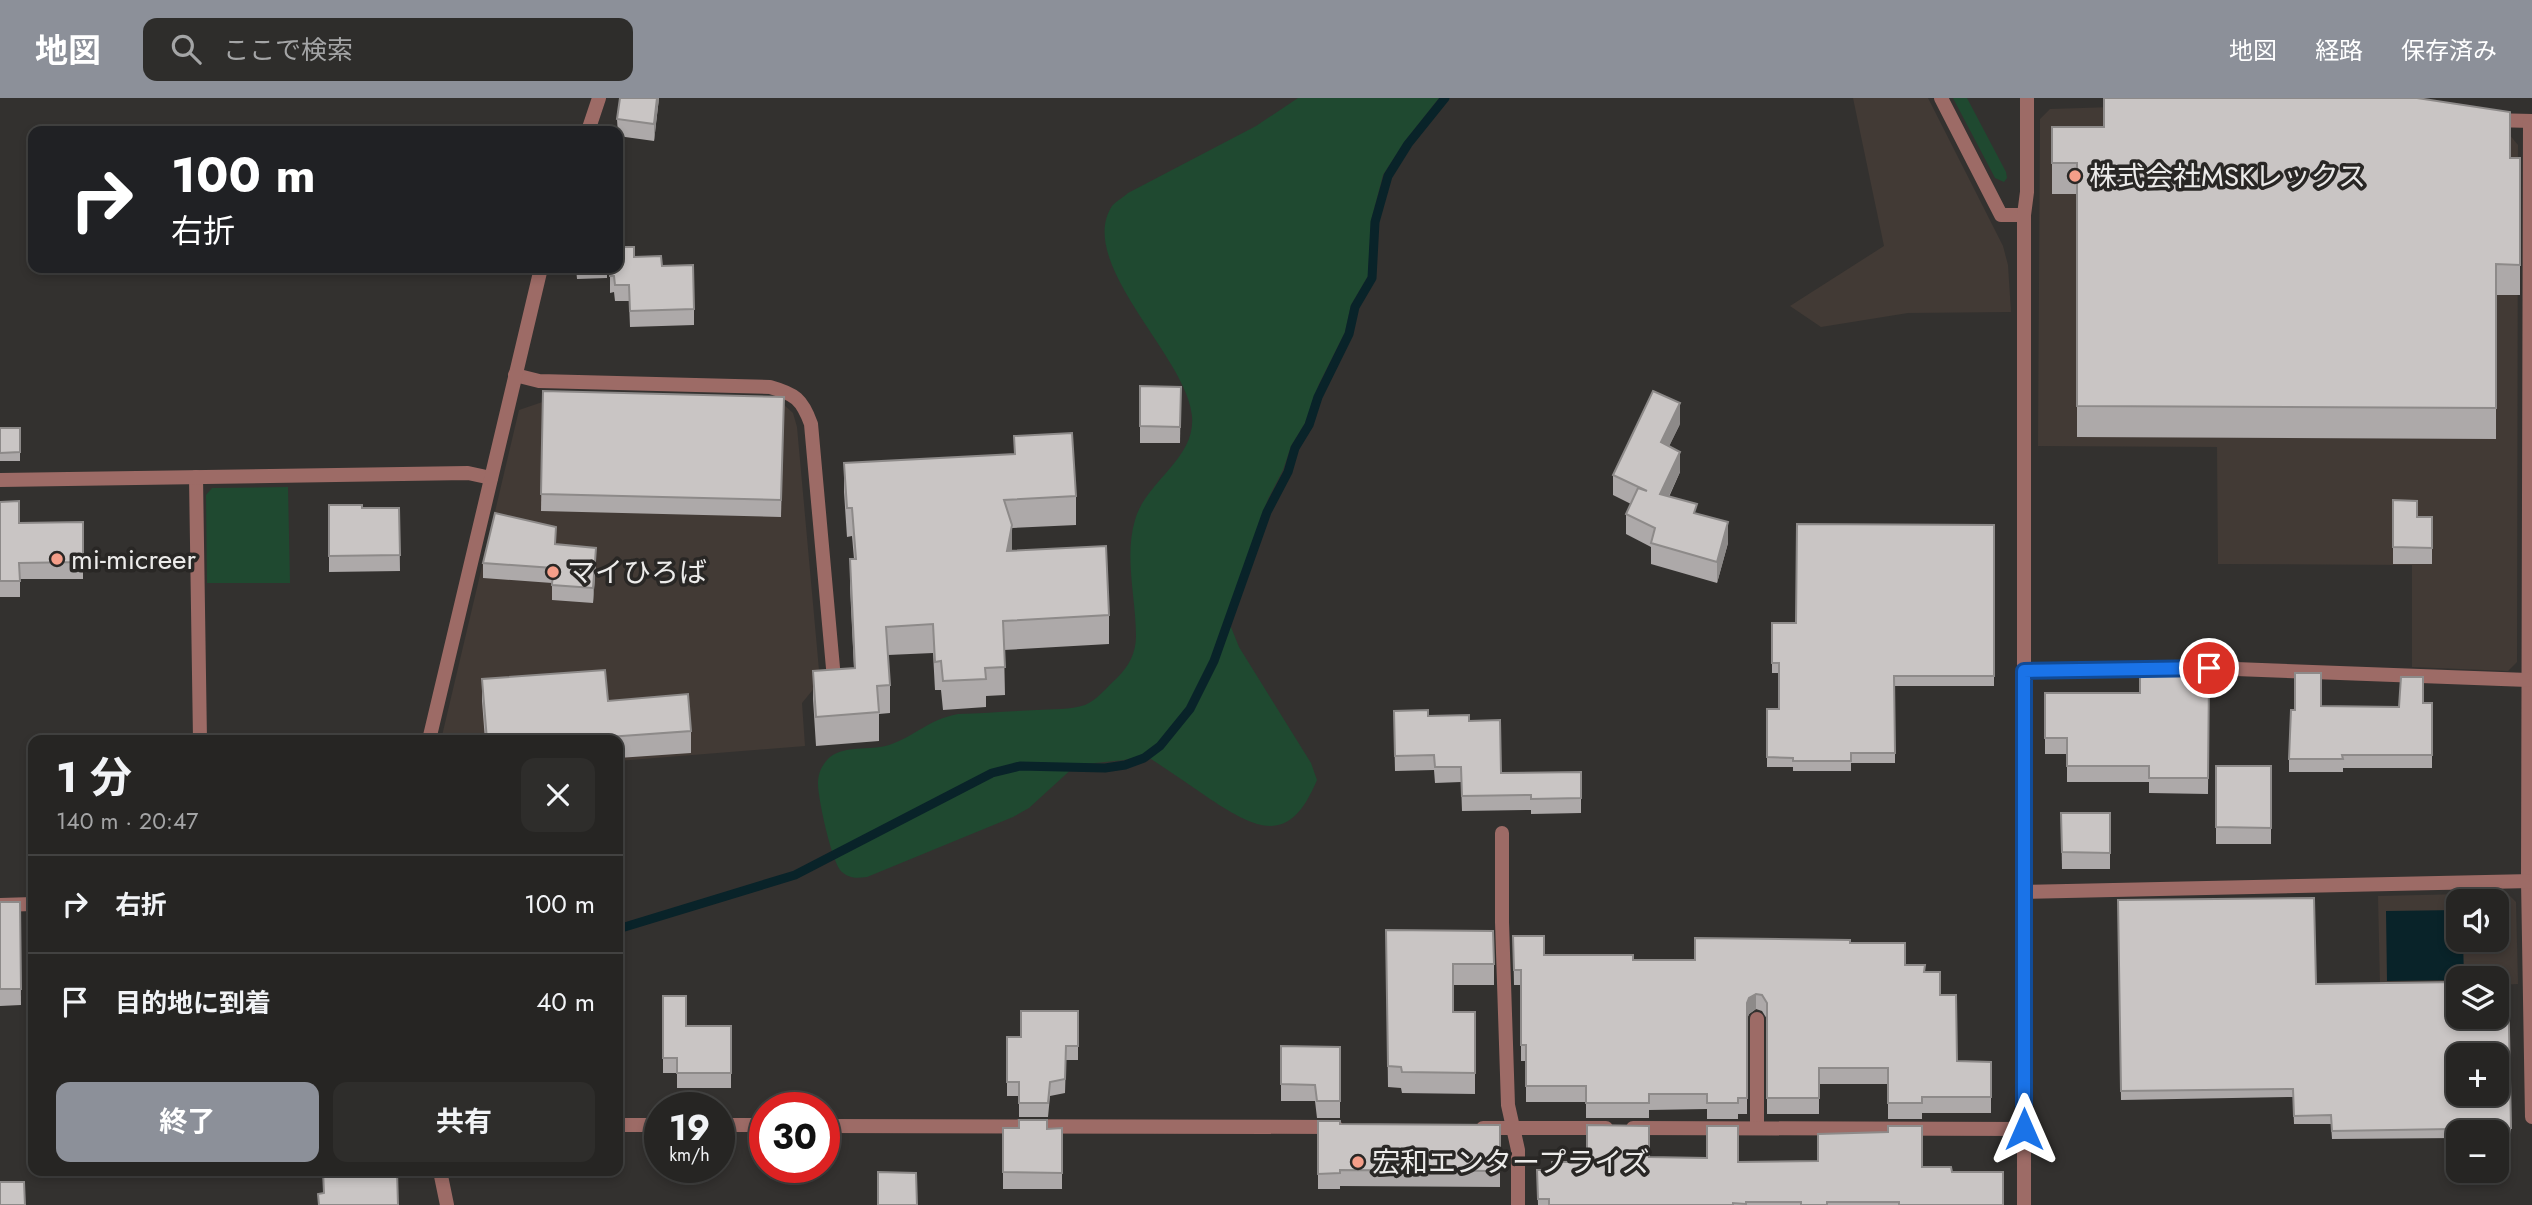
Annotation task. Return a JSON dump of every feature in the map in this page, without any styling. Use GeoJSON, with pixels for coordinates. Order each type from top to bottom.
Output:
{"type":"FeatureCollection","features":[{"type":"Feature","properties":{"kind":"street"},"geometry":{"type":"LineString","coordinates":[[590,126],[599,98]]}},
{"type":"Feature","properties":{"kind":"street"},"geometry":{"type":"LineString","coordinates":[[1941,98],[2001,215],[2024,215]]}},
{"type":"Feature","properties":{"kind":"street"},"geometry":{"type":"LineString","coordinates":[[2024,1205],[2024,215],[2027,192],[2027,98]]}},
{"type":"Feature","properties":{"kind":"street"},"geometry":{"type":"LineString","coordinates":[[2481,119],[2531,121],[2528,680],[2532,1117]]}},
{"type":"Feature","properties":{"kind":"street"},"geometry":{"type":"LineString","coordinates":[[430,735],[540,273]]}},
{"type":"Feature","properties":{"kind":"street"},"geometry":{"type":"LineString","coordinates":[[515,375],[539,381],[770,387],[790,392],[804,405],[811,424],[834,679]]}},
{"type":"Feature","properties":{"kind":"street"},"geometry":{"type":"LineString","coordinates":[[0,480],[468,473],[491,478]]}},
{"type":"Feature","properties":{"kind":"street"},"geometry":{"type":"LineString","coordinates":[[196,477],[200,735]]}},
{"type":"Feature","properties":{"kind":"street"},"geometry":{"type":"LineString","coordinates":[[2024,671],[2209,668],[2528,680]]}},
{"type":"Feature","properties":{"kind":"street"},"geometry":{"type":"LineString","coordinates":[[1502,833],[1508,1105],[1518,1150],[1518,1205]]}},
{"type":"Feature","properties":{"kind":"street"},"geometry":{"type":"LineString","coordinates":[[2024,892],[2530,881]]}},
{"type":"Feature","properties":{"kind":"street"},"geometry":{"type":"LineString","coordinates":[[0,905],[28,904]]}},
{"type":"Feature","properties":{"kind":"street"},"geometry":{"type":"LineString","coordinates":[[1757,1019],[1757,1128]]}},
{"type":"Feature","properties":{"kind":"street"},"geometry":{"type":"LineString","coordinates":[[623,1125],[644,1125]]}},
{"type":"Feature","properties":{"kind":"street"},"geometry":{"type":"LineString","coordinates":[[840,1125],[1348,1127]]}},
{"type":"Feature","properties":{"kind":"street"},"geometry":{"type":"LineString","coordinates":[[1471,1128],[2024,1129]]}},
{"type":"Feature","properties":{"kind":"street"},"geometry":{"type":"LineString","coordinates":[[441,1176],[447,1205]]}},
{"type":"Feature","properties":{"kind":"shaded area"},"geometry":{"type":"Polygon","coordinates":[[[1853,98],[1928,98],[2003,246],[2008,265],[2011,312],[1908,313],[1821,327],[1790,306],[1884,246],[1853,98]]]}},
{"type":"Feature","properties":{"kind":"shaded area"},"geometry":{"type":"Polygon","coordinates":[[[2272,102],[2509,134],[2518,145],[2517,662],[2508,671],[2412,667],[2412,565],[2218,564],[2217,447],[2038,446],[2040,119],[2050,109],[2272,102]]]}},
{"type":"Feature","properties":{"kind":"shaded area"},"geometry":{"type":"Polygon","coordinates":[[[560,396],[783,404],[793,413],[797,427],[820,681],[802,703],[805,746],[623,761],[623,735],[442,735],[519,410],[560,396]]]}},
{"type":"Feature","properties":{"kind":"shaded area"},"geometry":{"type":"Polygon","coordinates":[[[2446,894],[2446,952],[2509,952],[2509,895],[2516,902],[2518,984],[2509,984],[2509,966],[2446,966],[2446,985],[2380,986],[2378,896],[2446,894]]]}},
{"type":"Feature","properties":{"kind":"green space"},"geometry":{"type":"Polygon","coordinates":[[[1298,98],[1439,98],[1405,141],[1383,175],[1371,221],[1368,276],[1351,305],[1345,332],[1268,499],[1233,597],[1229,622],[1239,647],[1311,763],[1317,780],[1307,801],[1296,815],[1284,823],[1272,826],[1258,824],[1228,810],[1151,759],[1141,756],[1076,765],[1029,808],[1013,817],[867,877],[845,874],[838,866],[830,844],[819,791],[820,771],[833,755],[848,750],[889,745],[938,720],[958,714],[1061,709],[1085,705],[1102,693],[1128,664],[1135,648],[1136,636],[1130,563],[1135,520],[1149,493],[1179,458],[1191,431],[1192,416],[1186,393],[1173,367],[1120,282],[1108,255],[1105,229],[1112,206],[1128,193],[1256,126],[1298,98]]]}},
{"type":"Feature","properties":{"kind":"green space"},"geometry":{"type":"Polygon","coordinates":[[[1953,98],[1967,98],[2006,172],[2007,178],[2004,182],[1995,178],[1953,98]]]}},
{"type":"Feature","properties":{"kind":"green space"},"geometry":{"type":"Polygon","coordinates":[[[288,487],[290,583],[207,583],[206,495],[212,488],[288,487]]]}},
{"type":"Feature","properties":{"kind":"water"},"geometry":{"type":"Polygon","coordinates":[[[2446,910],[2446,952],[2463,952],[2464,966],[2446,966],[2446,980],[2387,981],[2386,911],[2446,910]]]}},
{"type":"Feature","properties":{"kind":"building"},"geometry":{"type":"Polygon","coordinates":[[[620,98],[657,98],[654,124],[617,119],[620,98]]]}},
{"type":"Feature","properties":{"kind":"building"},"geometry":{"type":"Polygon","coordinates":[[[2104,98],[2417,98],[2510,112],[2510,158],[2520,158],[2520,265],[2496,264],[2496,408],[2077,406],[2077,163],[2052,163],[2052,127],[2104,127],[2104,98]]]}},
{"type":"Feature","properties":{"kind":"building"},"geometry":{"type":"Polygon","coordinates":[[[623,247],[634,247],[634,257],[661,256],[662,266],[693,265],[694,309],[630,311],[629,285],[615,285],[614,276],[610,276],[610,273],[623,273],[623,247]]]}},
{"type":"Feature","properties":{"kind":"building"},"geometry":{"type":"Polygon","coordinates":[[[1140,386],[1181,387],[1180,427],[1140,426],[1140,386]]]}},
{"type":"Feature","properties":{"kind":"building"},"geometry":{"type":"Polygon","coordinates":[[[543,391],[784,397],[781,500],[541,494],[543,391]]]}},
{"type":"Feature","properties":{"kind":"building"},"geometry":{"type":"Polygon","coordinates":[[[1653,391],[1680,403],[1661,442],[1680,452],[1660,494],[1697,504],[1694,513],[1728,522],[1717,562],[1651,543],[1655,528],[1626,514],[1638,488],[1647,491],[1613,475],[1653,391]]]}},
{"type":"Feature","properties":{"kind":"building"},"geometry":{"type":"Polygon","coordinates":[[[0,428],[20,428],[20,452],[0,453],[0,428]]]}},
{"type":"Feature","properties":{"kind":"building"},"geometry":{"type":"Polygon","coordinates":[[[1072,433],[1076,496],[1004,500],[1012,525],[1007,551],[1106,546],[1109,615],[1003,621],[1005,667],[985,668],[986,679],[943,681],[941,661],[935,662],[933,624],[886,627],[890,685],[877,686],[879,712],[816,717],[813,671],[855,668],[850,559],[856,559],[852,508],[847,508],[844,463],[1015,454],[1014,436],[1072,433]]]}},
{"type":"Feature","properties":{"kind":"building"},"geometry":{"type":"Polygon","coordinates":[[[2393,500],[2417,501],[2417,517],[2432,517],[2432,548],[2393,547],[2393,500]]]}},
{"type":"Feature","properties":{"kind":"building"},"geometry":{"type":"Polygon","coordinates":[[[19,501],[19,523],[83,522],[83,562],[19,563],[20,581],[0,581],[0,502],[19,501]]]}},
{"type":"Feature","properties":{"kind":"building"},"geometry":{"type":"Polygon","coordinates":[[[329,505],[399,508],[400,555],[329,556],[329,505]]]}},
{"type":"Feature","properties":{"kind":"building"},"geometry":{"type":"Polygon","coordinates":[[[495,513],[556,527],[555,544],[596,548],[593,588],[552,585],[553,568],[483,563],[495,513]]]}},
{"type":"Feature","properties":{"kind":"building"},"geometry":{"type":"Polygon","coordinates":[[[1797,524],[1994,525],[1994,676],[1894,676],[1895,753],[1851,753],[1851,761],[1793,761],[1793,758],[1767,757],[1767,709],[1779,709],[1779,663],[1772,663],[1772,623],[1796,623],[1797,524]]]}},
{"type":"Feature","properties":{"kind":"building"},"geometry":{"type":"Polygon","coordinates":[[[2140,669],[2189,669],[2189,675],[2209,675],[2208,778],[2149,778],[2149,766],[2067,766],[2067,738],[2045,738],[2045,693],[2140,693],[2140,669]]]}},
{"type":"Feature","properties":{"kind":"building"},"geometry":{"type":"Polygon","coordinates":[[[605,670],[608,701],[688,694],[691,731],[623,736],[487,735],[482,679],[605,670]]]}},
{"type":"Feature","properties":{"kind":"building"},"geometry":{"type":"Polygon","coordinates":[[[2295,673],[2321,673],[2321,706],[2399,707],[2401,677],[2423,677],[2423,703],[2432,703],[2432,755],[2342,755],[2343,759],[2289,759],[2291,710],[2295,710],[2295,673]]]}},
{"type":"Feature","properties":{"kind":"building"},"geometry":{"type":"Polygon","coordinates":[[[1428,710],[1428,716],[1469,715],[1469,721],[1500,720],[1501,773],[1581,772],[1581,798],[1531,799],[1531,795],[1462,796],[1461,767],[1435,767],[1434,755],[1395,756],[1394,711],[1428,710]]]}},
{"type":"Feature","properties":{"kind":"building"},"geometry":{"type":"Polygon","coordinates":[[[2216,766],[2271,766],[2271,828],[2216,827],[2216,766]]]}},
{"type":"Feature","properties":{"kind":"building"},"geometry":{"type":"Polygon","coordinates":[[[2061,813],[2110,813],[2110,853],[2062,852],[2061,813]]]}},
{"type":"Feature","properties":{"kind":"building"},"geometry":{"type":"Polygon","coordinates":[[[2314,898],[2316,984],[2446,982],[2446,1029],[2509,1029],[2511,1128],[2509,1120],[2446,1120],[2446,1129],[2332,1131],[2331,1115],[2294,1116],[2293,1089],[2121,1091],[2118,900],[2314,898]]]}},
{"type":"Feature","properties":{"kind":"building"},"geometry":{"type":"Polygon","coordinates":[[[0,902],[20,902],[21,989],[0,989],[0,902]]]}},
{"type":"Feature","properties":{"kind":"building"},"geometry":{"type":"Polygon","coordinates":[[[1386,930],[1493,931],[1494,964],[1453,964],[1453,1012],[1475,1012],[1475,1073],[1402,1072],[1401,1067],[1388,1066],[1386,930]]]}},
{"type":"Feature","properties":{"kind":"building"},"geometry":{"type":"Polygon","coordinates":[[[1513,936],[1544,936],[1544,955],[1633,955],[1633,960],[1695,960],[1695,938],[1905,943],[1905,965],[1925,965],[1924,972],[1940,972],[1940,995],[1956,995],[1957,1061],[1991,1062],[1991,1097],[1922,1097],[1922,1103],[1888,1103],[1888,1068],[1819,1068],[1819,1098],[1767,1098],[1767,1003],[1762,995],[1756,994],[1749,998],[1747,1003],[1747,1098],[1738,1098],[1738,1103],[1707,1103],[1707,1094],[1649,1094],[1649,1103],[1586,1103],[1586,1086],[1526,1086],[1526,1045],[1521,1045],[1521,970],[1514,970],[1513,936]]]}},
{"type":"Feature","properties":{"kind":"building"},"geometry":{"type":"Polygon","coordinates":[[[663,996],[686,996],[686,1026],[731,1026],[731,1073],[677,1073],[677,1058],[663,1058],[663,996]]]}},
{"type":"Feature","properties":{"kind":"building"},"geometry":{"type":"Polygon","coordinates":[[[1021,1011],[1078,1011],[1078,1046],[1066,1046],[1065,1079],[1050,1082],[1048,1103],[1019,1103],[1019,1082],[1007,1082],[1007,1037],[1021,1037],[1021,1011]]]}},
{"type":"Feature","properties":{"kind":"building"},"geometry":{"type":"Polygon","coordinates":[[[1281,1046],[1340,1047],[1340,1101],[1317,1101],[1315,1085],[1281,1084],[1281,1046]]]}},
{"type":"Feature","properties":{"kind":"building"},"geometry":{"type":"Polygon","coordinates":[[[1019,1120],[1047,1120],[1047,1129],[1062,1128],[1062,1173],[1003,1172],[1003,1128],[1019,1128],[1019,1120]]]}},
{"type":"Feature","properties":{"kind":"building"},"geometry":{"type":"Polygon","coordinates":[[[1318,1121],[1340,1121],[1340,1124],[1500,1125],[1500,1171],[1340,1170],[1340,1173],[1318,1174],[1318,1121]]]}},
{"type":"Feature","properties":{"kind":"building"},"geometry":{"type":"Polygon","coordinates":[[[1587,1125],[1649,1126],[1649,1157],[1707,1158],[1707,1126],[1738,1126],[1738,1162],[1818,1161],[1818,1134],[1888,1132],[1888,1126],[1922,1126],[1922,1167],[1951,1167],[1952,1172],[2003,1172],[2003,1205],[1827,1202],[1827,1205],[1801,1205],[1801,1202],[1746,1202],[1733,1205],[1549,1205],[1549,1199],[1538,1199],[1537,1170],[1552,1170],[1552,1162],[1587,1162],[1587,1125]]]}},
{"type":"Feature","properties":{"kind":"building"},"geometry":{"type":"Polygon","coordinates":[[[878,1172],[916,1173],[917,1205],[878,1205],[878,1172]]]}},
{"type":"Feature","properties":{"kind":"building"},"geometry":{"type":"Polygon","coordinates":[[[323,1176],[397,1176],[398,1205],[319,1205],[318,1194],[324,1193],[323,1176]]]}},
{"type":"Feature","properties":{"kind":"building"},"geometry":{"type":"Polygon","coordinates":[[[0,1182],[24,1182],[25,1205],[0,1205],[0,1182]]]}},
{"type":"Feature","properties":{"kind":"waterway"},"geometry":{"type":"LineString","coordinates":[[623,927],[795,875],[992,773],[1020,766],[1105,768],[1125,765],[1144,758],[1160,746],[1190,709],[1214,661],[1267,512],[1288,472],[1295,448],[1309,425],[1318,397],[1349,334],[1355,307],[1372,278],[1375,222],[1388,176],[1408,144],[1445,98]]}},
{"type":"Feature","properties":{"kind":"place","name":"株式会社MSKレックス"},"geometry":{"type":"Point","coordinates":[2075,176]}},
{"type":"Feature","properties":{"kind":"place","name":"mi-micreer"},"geometry":{"type":"Point","coordinates":[57,559]}},
{"type":"Feature","properties":{"kind":"place","name":"マイひろば"},"geometry":{"type":"Point","coordinates":[553,572]}},
{"type":"Feature","properties":{"kind":"place","name":"宏和エンタープライズ"},"geometry":{"type":"Point","coordinates":[1358,1162]}},
{"type":"Feature","properties":{"kind":"route"},"geometry":{"type":"LineString","coordinates":[[2024,1129],[2024,671],[2209,668]]}}]}
